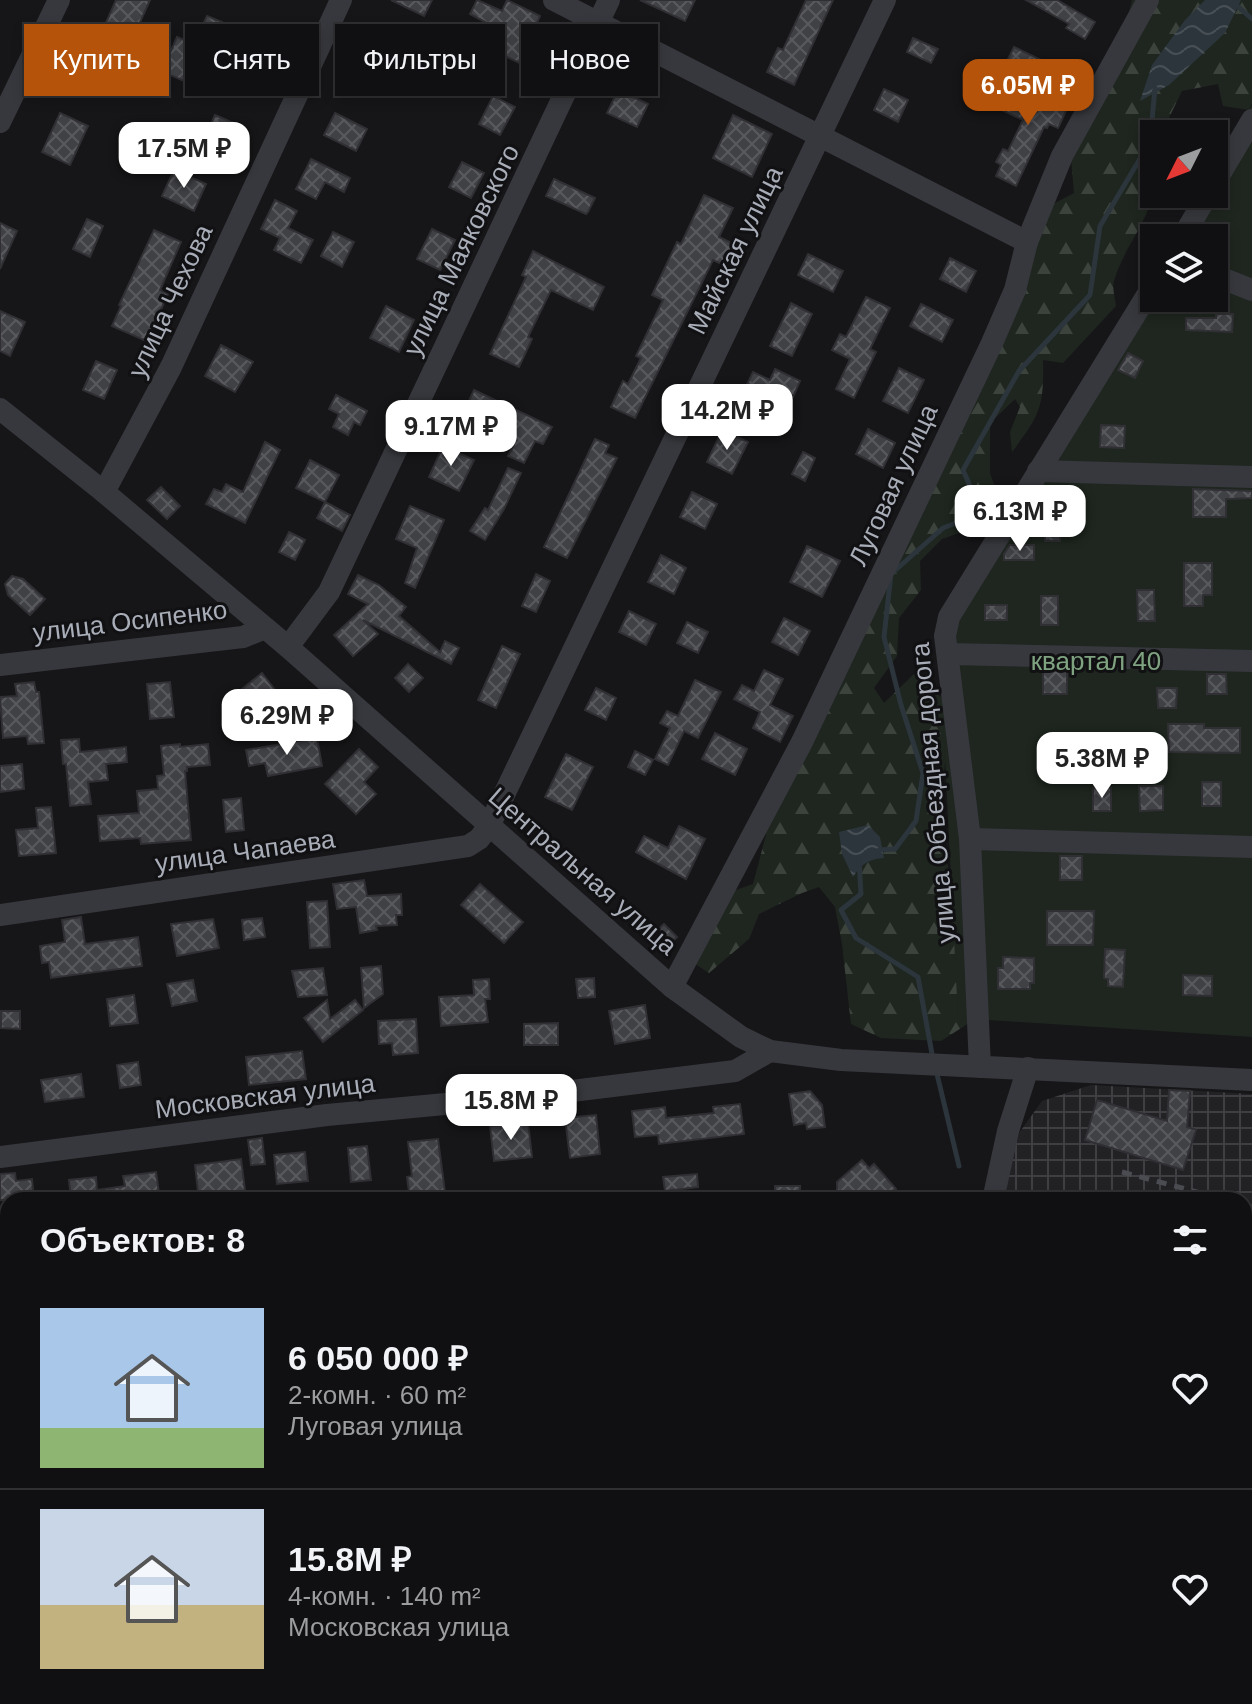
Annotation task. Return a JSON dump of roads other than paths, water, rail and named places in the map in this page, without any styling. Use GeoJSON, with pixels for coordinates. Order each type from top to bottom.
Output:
{"type":"FeatureCollection","features":[{"type":"Feature","properties":{"kind":"street"},"geometry":{"type":"LineString","coordinates":[[0,122],[59,0]]}},
{"type":"Feature","properties":{"kind":"street","name":"улица Чехова"},"geometry":{"type":"LineString","coordinates":[[104,492],[171,367],[341,0]]}},
{"type":"Feature","properties":{"kind":"street"},"geometry":{"type":"LineString","coordinates":[[554,0],[1027,242]]}},
{"type":"Feature","properties":{"kind":"street","name":"улица Маяковского"},"geometry":{"type":"LineString","coordinates":[[288,647],[329,592],[609,0]]}},
{"type":"Feature","properties":{"kind":"street","name":"Майская улица"},"geometry":{"type":"LineString","coordinates":[[489,826],[885,0]]}},
{"type":"Feature","properties":{"kind":"street","name":"Луговая улица"},"geometry":{"type":"LineString","coordinates":[[672,987],[802,742],[998,330],[1015,290],[1027,242],[1062,156],[1148,0]]}},
{"type":"Feature","properties":{"kind":"street"},"geometry":{"type":"LineString","coordinates":[[1228,160],[1252,120]]}},
{"type":"Feature","properties":{"kind":"street"},"geometry":{"type":"LineString","coordinates":[[1228,281],[1252,290]]}},
{"type":"Feature","properties":{"kind":"street","name":"улица Объездная дорога"},"geometry":{"type":"LineString","coordinates":[[980,1067],[970,839],[945,636],[949,617],[1140,307]]}},
{"type":"Feature","properties":{"kind":"street","name":"Центральная улица"},"geometry":{"type":"LineString","coordinates":[[0,409],[288,647],[672,987],[727,1028],[770,1051],[841,1060],[1252,1080]]}},
{"type":"Feature","properties":{"kind":"street"},"geometry":{"type":"LineString","coordinates":[[1038,471],[1252,477]]}},
{"type":"Feature","properties":{"kind":"street","name":"улица Осипенко"},"geometry":{"type":"LineString","coordinates":[[0,665],[243,637],[265,628]]}},
{"type":"Feature","properties":{"kind":"street"},"geometry":{"type":"LineString","coordinates":[[948,654],[1252,661]]}},
{"type":"Feature","properties":{"kind":"street","name":"улица Чапаева"},"geometry":{"type":"LineString","coordinates":[[0,915],[468,846],[479,839],[489,826]]}},
{"type":"Feature","properties":{"kind":"street"},"geometry":{"type":"LineString","coordinates":[[970,839],[1252,847]]}},
{"type":"Feature","properties":{"kind":"street","name":"Московская улица"},"geometry":{"type":"LineString","coordinates":[[0,1157],[327,1115],[531,1096],[735,1071],[770,1051]]}},
{"type":"Feature","properties":{"kind":"street"},"geometry":{"type":"LineString","coordinates":[[995,1192],[1008,1131],[1028,1068]]}},
{"type":"Feature","properties":{"kind":"water"},"geometry":{"type":"Polygon","coordinates":[[[1205,0],[1241,0],[1225,33],[1169,85],[1140,101],[1152,65],[1185,20],[1205,0]]]}},
{"type":"Feature","properties":{"kind":"water"},"geometry":{"type":"Polygon","coordinates":[[[868,825],[880,837],[884,858],[866,863],[853,877],[842,854],[839,832],[868,825]]]}},
{"type":"Feature","properties":{"kind":"waterway"},"geometry":{"type":"LineString","coordinates":[[1234,3],[1252,19]]}},
{"type":"Feature","properties":{"kind":"waterway"},"geometry":{"type":"LineString","coordinates":[[879,850],[895,849],[916,821],[923,773],[901,705],[884,637],[891,574],[943,528],[982,513],[963,470],[1019,371],[1090,295],[1100,226],[1150,142],[1155,88]]}},
{"type":"Feature","properties":{"kind":"waterway"},"geometry":{"type":"LineString","coordinates":[[859,861],[861,894],[841,910],[856,938],[918,977],[932,1054]]}},
{"type":"Feature","properties":{"kind":"waterway"},"geometry":{"type":"LineString","coordinates":[[937,1074],[959,1166]]}},
{"type":"Feature","properties":{"kind":"railway"},"geometry":{"type":"LineString","coordinates":[[1122,1172],[1197,1192]]}},
{"type":"Feature","properties":{"kind":"park label","name":"квартал 40"},"geometry":{"type":"Point","coordinates":[1096,661]}}]}
